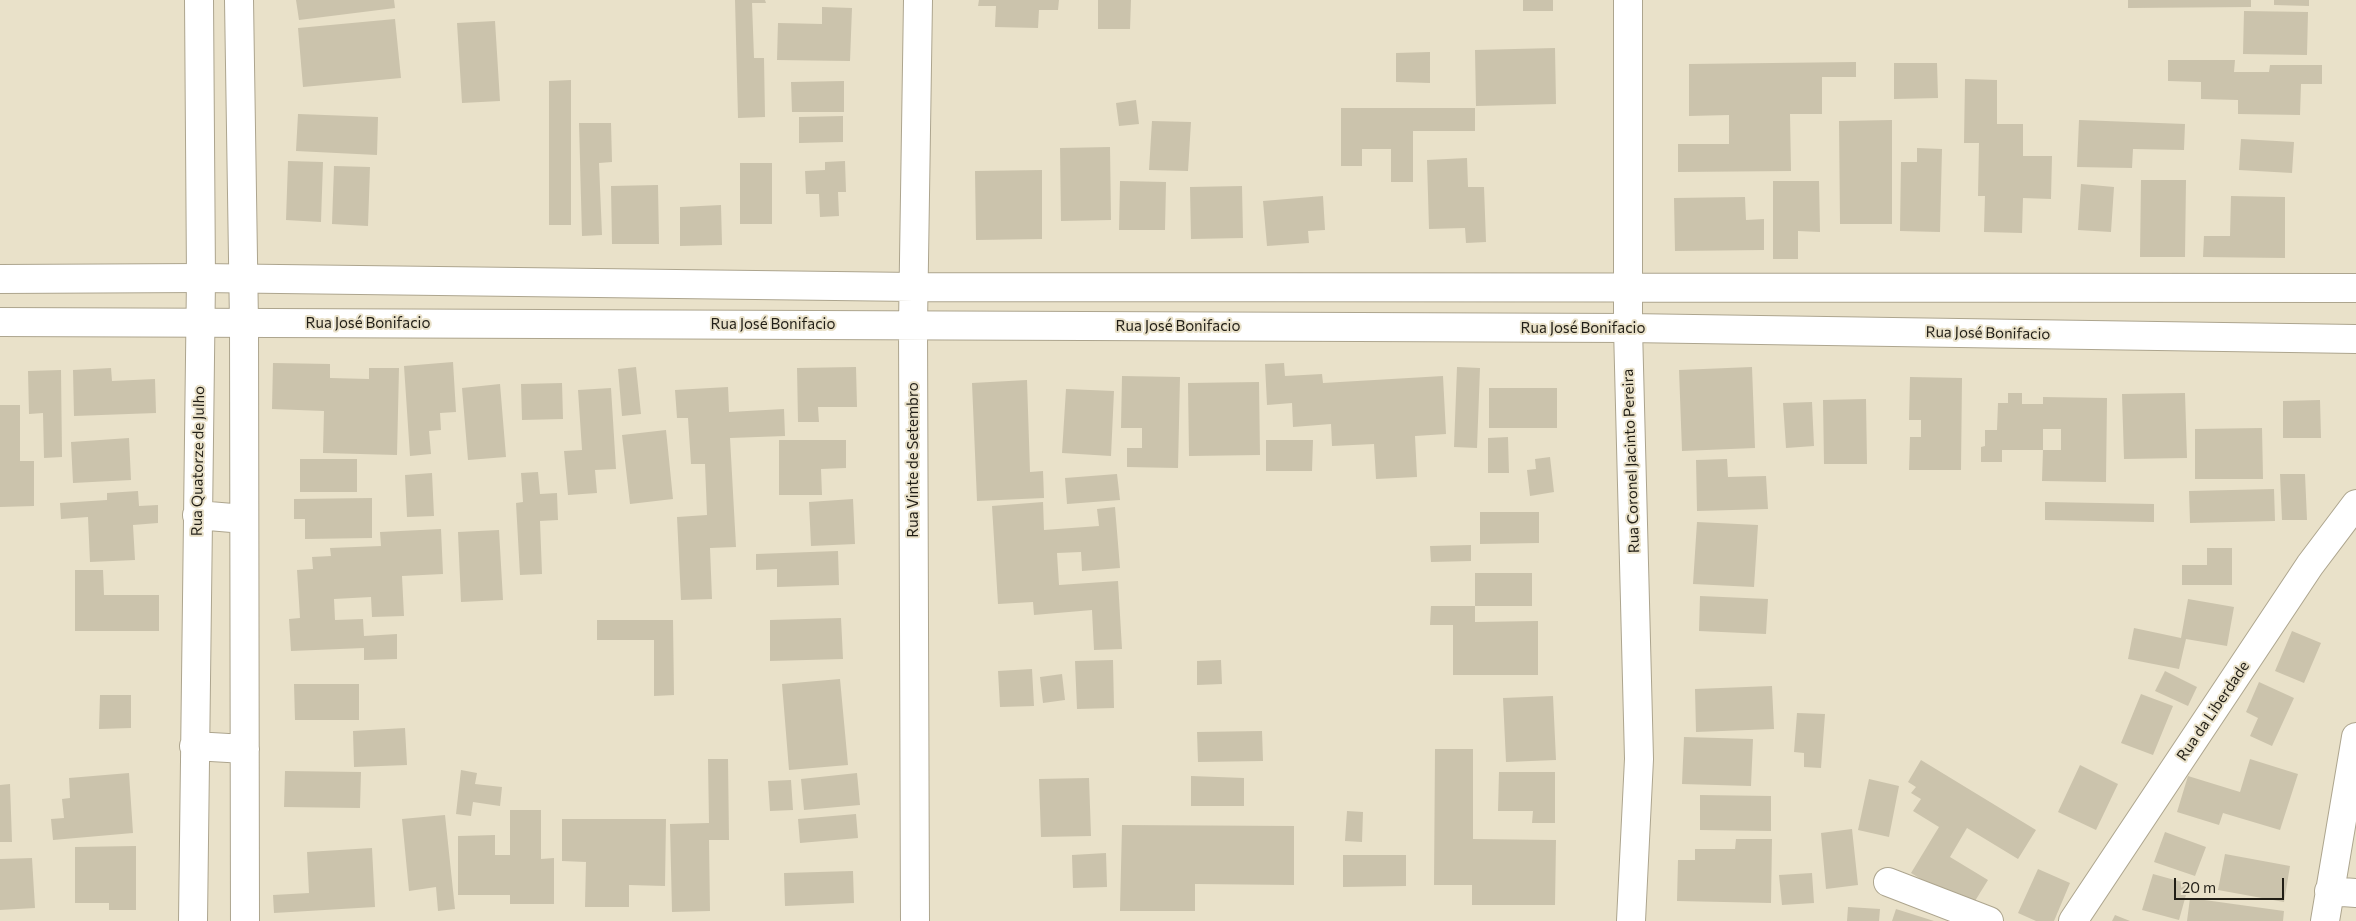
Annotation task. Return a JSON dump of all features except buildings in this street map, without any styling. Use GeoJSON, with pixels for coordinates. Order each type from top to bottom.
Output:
{"type":"FeatureCollection","features":[{"type":"Feature","properties":{"kind":"street","name":"Rua Quatorze de Julho"},"geometry":{"type":"LineString","coordinates":[[192,921],[201,278],[199,0]]}},
{"type":"Feature","properties":{"kind":"street"},"geometry":{"type":"LineString","coordinates":[[240,0],[244,323],[245,921]]}},
{"type":"Feature","properties":{"kind":"street","name":"Rua Vinte de Setembro"},"geometry":{"type":"LineString","coordinates":[[915,921],[912,325],[918,0]]}},
{"type":"Feature","properties":{"kind":"street","name":"Rua Coronel Jacinto Pereira"},"geometry":{"type":"LineString","coordinates":[[1628,0],[1628,328],[1639,759],[1630,921]]}},
{"type":"Feature","properties":{"kind":"street"},"geometry":{"type":"LineString","coordinates":[[200,122],[241,120]]}},
{"type":"Feature","properties":{"kind":"street"},"geometry":{"type":"LineString","coordinates":[[0,279],[201,278],[914,287],[2356,288]]}},
{"type":"Feature","properties":{"kind":"street","name":"Rua José Bonifacio"},"geometry":{"type":"LineString","coordinates":[[0,322],[1628,328],[2356,339]]}},
{"type":"Feature","properties":{"kind":"street","name":"Rua da Liberdade"},"geometry":{"type":"LineString","coordinates":[[2073,921],[2310,565],[2356,504]]}},
{"type":"Feature","properties":{"kind":"street"},"geometry":{"type":"LineString","coordinates":[[198,514],[244,519]]}},
{"type":"Feature","properties":{"kind":"street"},"geometry":{"type":"LineString","coordinates":[[2325,921],[2356,737]]}},
{"type":"Feature","properties":{"kind":"street"},"geometry":{"type":"LineString","coordinates":[[194,746],[245,749]]}},
{"type":"Feature","properties":{"kind":"street"},"geometry":{"type":"LineString","coordinates":[[1888,882],[1989,921]]}},
{"type":"Feature","properties":{"kind":"street"},"geometry":{"type":"LineString","coordinates":[[2329,891],[2356,893]]}}]}
